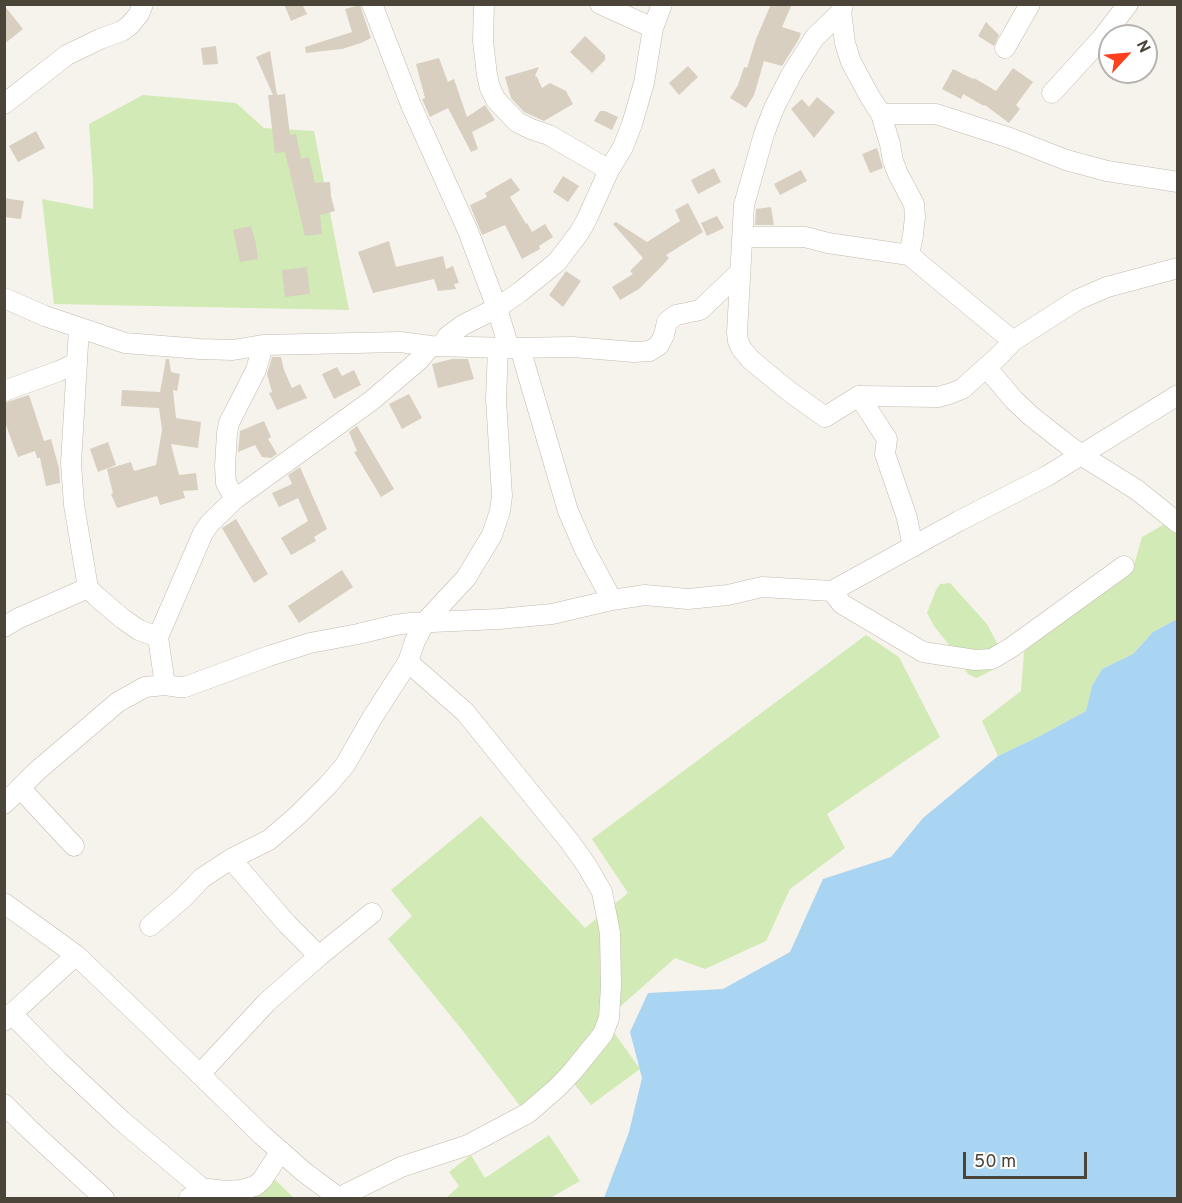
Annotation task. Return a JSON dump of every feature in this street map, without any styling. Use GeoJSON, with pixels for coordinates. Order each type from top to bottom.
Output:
{"type":"FeatureCollection","features":[{"type":"Feature","properties":{"kind":"street"},"geometry":{"type":"LineString","coordinates":[[7,98],[67,55],[122,31],[139,14],[143,4]]}},
{"type":"Feature","properties":{"kind":"street"},"geometry":{"type":"LineString","coordinates":[[372,4],[411,105],[468,231],[568,511],[585,550],[612,600]]}},
{"type":"Feature","properties":{"kind":"street"},"geometry":{"type":"LineString","coordinates":[[484,4],[483,40],[490,88],[496,100],[517,122],[549,135],[609,170]]}},
{"type":"Feature","properties":{"kind":"street"},"geometry":{"type":"LineString","coordinates":[[600,4],[653,28]]}},
{"type":"Feature","properties":{"kind":"street"},"geometry":{"type":"LineString","coordinates":[[165,685],[158,637],[203,533],[210,523],[235,499],[371,401],[448,336],[520,292],[557,262],[579,234],[609,170],[623,147],[632,124],[644,83],[653,28],[662,4]]}},
{"type":"Feature","properties":{"kind":"street"},"geometry":{"type":"LineString","coordinates":[[1005,48],[1030,4]]}},
{"type":"Feature","properties":{"kind":"street"},"geometry":{"type":"LineString","coordinates":[[1052,93],[1102,38],[1128,4]]}},
{"type":"Feature","properties":{"kind":"street"},"geometry":{"type":"LineString","coordinates":[[842,8],[845,43],[851,62],[881,114],[895,168],[914,204],[914,226],[909,255]]}},
{"type":"Feature","properties":{"kind":"street"},"geometry":{"type":"LineString","coordinates":[[842,8],[815,38],[791,75],[774,108],[764,134],[744,205],[737,333],[741,348],[751,360],[790,392],[825,417],[859,396],[938,397],[949,394],[962,389],[1013,341],[1077,300],[1107,287],[1178,268]]}},
{"type":"Feature","properties":{"kind":"street"},"geometry":{"type":"LineString","coordinates":[[881,114],[936,114],[1010,138],[1066,160],[1107,171],[1178,182]]}},
{"type":"Feature","properties":{"kind":"street"},"geometry":{"type":"LineString","coordinates":[[742,237],[805,237],[814,241],[909,255],[1013,341]]}},
{"type":"Feature","properties":{"kind":"street"},"geometry":{"type":"LineString","coordinates":[[4,298],[79,328],[125,343],[233,350],[263,345],[400,342],[436,346],[573,347],[625,352],[650,351],[659,345],[668,322],[676,315],[700,310],[740,272]]}},
{"type":"Feature","properties":{"kind":"street"},"geometry":{"type":"LineString","coordinates":[[79,328],[71,463],[76,514],[88,588],[123,619],[139,630],[158,637]]}},
{"type":"Feature","properties":{"kind":"street"},"geometry":{"type":"LineString","coordinates":[[235,499],[226,483],[227,433],[229,423],[256,370],[263,345]]}},
{"type":"Feature","properties":{"kind":"street"},"geometry":{"type":"LineString","coordinates":[[150,926],[183,898],[202,878],[231,859],[269,840],[328,785],[345,765],[408,662],[425,622],[466,578],[492,535],[500,511],[502,486],[496,399],[509,348]]}},
{"type":"Feature","properties":{"kind":"street"},"geometry":{"type":"LineString","coordinates":[[4,390],[76,363]]}},
{"type":"Feature","properties":{"kind":"street"},"geometry":{"type":"LineString","coordinates":[[986,367],[1031,416],[1081,455],[1137,490],[1178,523]]}},
{"type":"Feature","properties":{"kind":"street"},"geometry":{"type":"LineString","coordinates":[[4,804],[37,771],[118,702],[145,687],[165,685],[185,687],[310,643],[395,625],[552,614],[645,595],[688,599],[728,595],[762,587],[832,591],[1047,476],[1178,395]]}},
{"type":"Feature","properties":{"kind":"street"},"geometry":{"type":"LineString","coordinates":[[859,396],[887,439],[885,454],[907,518],[913,547]]}},
{"type":"Feature","properties":{"kind":"street"},"geometry":{"type":"LineString","coordinates":[[832,591],[842,604],[923,652],[975,660],[992,659],[1124,566]]}},
{"type":"Feature","properties":{"kind":"street"},"geometry":{"type":"LineString","coordinates":[[4,627],[19,618],[88,588]]}},
{"type":"Feature","properties":{"kind":"street"},"geometry":{"type":"LineString","coordinates":[[4,903],[76,955],[262,1135],[304,1172],[339,1198],[401,1167],[468,1145],[528,1113],[573,1071],[603,1034],[609,1018],[610,933],[602,892],[570,842],[465,712],[408,662]]}},
{"type":"Feature","properties":{"kind":"street"},"geometry":{"type":"LineString","coordinates":[[20,788],[74,846]]}},
{"type":"Feature","properties":{"kind":"street"},"geometry":{"type":"LineString","coordinates":[[231,859],[287,924],[319,956]]}},
{"type":"Feature","properties":{"kind":"street"},"geometry":{"type":"LineString","coordinates":[[200,1074],[267,1002],[319,956],[372,914]]}},
{"type":"Feature","properties":{"kind":"street"},"geometry":{"type":"LineString","coordinates":[[76,955],[8,1018],[58,1061],[196,1194],[209,1189],[242,1190],[255,1186],[262,1180],[281,1151]]}},
{"type":"Feature","properties":{"kind":"street"},"geometry":{"type":"LineString","coordinates":[[4,1104],[104,1198]]}},
{"type":"Feature","properties":{"kind":"green space"},"geometry":{"type":"Polygon","coordinates":[[[143,95],[236,103],[264,128],[314,131],[349,310],[54,304],[42,199],[93,209],[89,124],[143,95]]]}},
{"type":"Feature","properties":{"kind":"green space"},"geometry":{"type":"Polygon","coordinates":[[[1177,517],[1177,619],[1153,632],[1133,654],[1102,669],[1092,686],[1086,711],[998,756],[982,721],[1021,691],[1024,652],[1078,602],[1132,572],[1142,537],[1177,517]]]}},
{"type":"Feature","properties":{"kind":"green space"},"geometry":{"type":"Polygon","coordinates":[[[950,583],[987,624],[1007,662],[976,678],[968,674],[927,613],[940,584],[950,583]]]}},
{"type":"Feature","properties":{"kind":"green space"},"geometry":{"type":"Polygon","coordinates":[[[866,635],[899,657],[940,737],[827,814],[845,848],[790,889],[766,941],[705,969],[675,958],[605,1020],[640,1069],[591,1105],[564,1071],[524,1111],[388,939],[412,916],[391,890],[481,816],[585,928],[628,893],[592,839],[866,635]]]}},
{"type":"Feature","properties":{"kind":"green space"},"geometry":{"type":"Polygon","coordinates":[[[549,1135],[580,1181],[550,1198],[446,1198],[459,1186],[449,1172],[471,1155],[485,1178],[549,1135]]]}},
{"type":"Feature","properties":{"kind":"green space"},"geometry":{"type":"Polygon","coordinates":[[[270,1175],[294,1198],[202,1198],[270,1175]]]}},
{"type":"Feature","properties":{"kind":"water"},"geometry":{"type":"Polygon","coordinates":[[[1177,619],[1177,1198],[604,1198],[629,1132],[642,1078],[630,1032],[648,993],[723,989],[790,952],[823,879],[891,857],[923,818],[998,756],[1086,711],[1092,686],[1102,669],[1133,654],[1153,632],[1177,619]]]}},
{"type":"Feature","properties":{"kind":"building"},"geometry":{"type":"Polygon","coordinates":[[[284,4],[302,4],[307,14],[291,21],[284,4]]]}},
{"type":"Feature","properties":{"kind":"building"},"geometry":{"type":"Polygon","coordinates":[[[771,4],[792,4],[782,27],[801,33],[782,66],[764,61],[754,95],[746,108],[730,98],[738,85],[744,67],[747,68],[771,4]]]}},
{"type":"Feature","properties":{"kind":"building"},"geometry":{"type":"Polygon","coordinates":[[[4,5],[23,29],[4,44],[4,5]]]}},
{"type":"Feature","properties":{"kind":"building"},"geometry":{"type":"Polygon","coordinates":[[[360,5],[371,38],[342,49],[306,53],[305,47],[352,32],[345,9],[360,5]]]}},
{"type":"Feature","properties":{"kind":"building"},"geometry":{"type":"Polygon","coordinates":[[[986,22],[999,35],[994,46],[978,36],[986,22]]]}},
{"type":"Feature","properties":{"kind":"building"},"geometry":{"type":"Polygon","coordinates":[[[585,36],[605,55],[605,60],[592,73],[570,52],[585,36]]]}},
{"type":"Feature","properties":{"kind":"building"},"geometry":{"type":"Polygon","coordinates":[[[216,46],[218,64],[203,65],[201,48],[216,46]]]}},
{"type":"Feature","properties":{"kind":"building"},"geometry":{"type":"Polygon","coordinates":[[[270,51],[277,95],[285,94],[290,135],[296,134],[301,159],[309,157],[315,183],[330,182],[335,211],[320,215],[322,234],[305,236],[285,152],[275,153],[268,95],[273,95],[256,57],[270,51]]]}},
{"type":"Feature","properties":{"kind":"building"},"geometry":{"type":"Polygon","coordinates":[[[439,58],[448,82],[454,79],[467,117],[485,105],[495,120],[472,132],[478,149],[471,152],[448,108],[430,117],[422,99],[425,98],[416,64],[439,58]]]}},
{"type":"Feature","properties":{"kind":"building"},"geometry":{"type":"Polygon","coordinates":[[[688,66],[698,77],[679,95],[669,83],[688,66]]]}},
{"type":"Feature","properties":{"kind":"building"},"geometry":{"type":"Polygon","coordinates":[[[539,67],[535,76],[542,88],[550,83],[566,91],[573,104],[544,121],[524,112],[511,98],[505,77],[539,67]]]}},
{"type":"Feature","properties":{"kind":"building"},"geometry":{"type":"Polygon","coordinates":[[[1013,68],[1033,82],[1016,105],[1020,109],[1009,123],[985,105],[963,94],[961,99],[942,89],[953,69],[996,91],[1013,68]]]}},
{"type":"Feature","properties":{"kind":"building"},"geometry":{"type":"Polygon","coordinates":[[[817,97],[835,112],[814,138],[791,109],[802,99],[809,107],[817,97]]]}},
{"type":"Feature","properties":{"kind":"building"},"geometry":{"type":"Polygon","coordinates":[[[600,111],[618,117],[612,130],[594,121],[600,111]]]}},
{"type":"Feature","properties":{"kind":"building"},"geometry":{"type":"Polygon","coordinates":[[[36,131],[45,148],[18,162],[9,146],[36,131]]]}},
{"type":"Feature","properties":{"kind":"building"},"geometry":{"type":"Polygon","coordinates":[[[877,148],[883,168],[870,173],[862,154],[877,148]]]}},
{"type":"Feature","properties":{"kind":"building"},"geometry":{"type":"Polygon","coordinates":[[[714,168],[721,182],[698,194],[691,180],[714,168]]]}},
{"type":"Feature","properties":{"kind":"building"},"geometry":{"type":"Polygon","coordinates":[[[801,170],[807,181],[780,195],[774,184],[801,170]]]}},
{"type":"Feature","properties":{"kind":"building"},"geometry":{"type":"Polygon","coordinates":[[[563,176],[579,186],[568,202],[553,192],[563,176]]]}},
{"type":"Feature","properties":{"kind":"building"},"geometry":{"type":"Polygon","coordinates":[[[511,178],[520,190],[510,197],[526,224],[532,232],[545,224],[553,237],[539,246],[540,249],[522,259],[505,225],[482,235],[470,205],[487,197],[485,193],[511,178]]]}},
{"type":"Feature","properties":{"kind":"building"},"geometry":{"type":"Polygon","coordinates":[[[4,198],[24,201],[21,219],[4,217],[4,198]]]}},
{"type":"Feature","properties":{"kind":"building"},"geometry":{"type":"Polygon","coordinates":[[[688,203],[703,232],[666,255],[669,258],[639,289],[620,300],[612,287],[633,274],[630,271],[643,258],[613,224],[616,222],[647,242],[680,221],[675,210],[688,203]]]}},
{"type":"Feature","properties":{"kind":"building"},"geometry":{"type":"Polygon","coordinates":[[[771,207],[774,225],[755,225],[756,209],[771,207]]]}},
{"type":"Feature","properties":{"kind":"building"},"geometry":{"type":"Polygon","coordinates":[[[717,216],[724,228],[707,236],[701,223],[717,216]]]}},
{"type":"Feature","properties":{"kind":"building"},"geometry":{"type":"Polygon","coordinates":[[[251,226],[258,259],[240,262],[233,230],[251,226]]]}},
{"type":"Feature","properties":{"kind":"building"},"geometry":{"type":"Polygon","coordinates":[[[389,241],[396,267],[443,256],[446,269],[453,266],[459,283],[454,284],[456,289],[438,291],[434,279],[373,293],[358,252],[389,241]]]}},
{"type":"Feature","properties":{"kind":"building"},"geometry":{"type":"Polygon","coordinates":[[[307,267],[310,294],[285,297],[282,270],[307,267]]]}},
{"type":"Feature","properties":{"kind":"building"},"geometry":{"type":"Polygon","coordinates":[[[566,271],[581,281],[563,307],[549,295],[566,271]]]}},
{"type":"Feature","properties":{"kind":"building"},"geometry":{"type":"Polygon","coordinates":[[[272,357],[281,357],[292,388],[300,384],[307,398],[277,410],[269,393],[272,392],[267,374],[272,357]]]}},
{"type":"Feature","properties":{"kind":"building"},"geometry":{"type":"Polygon","coordinates":[[[166,359],[169,359],[171,372],[180,374],[177,391],[173,390],[176,418],[201,422],[198,448],[171,444],[179,475],[196,473],[198,490],[183,491],[185,498],[160,505],[157,496],[117,508],[111,494],[113,493],[107,469],[131,462],[134,471],[156,465],[162,430],[159,408],[121,406],[122,390],[160,392],[166,359]]]}},
{"type":"Feature","properties":{"kind":"building"},"geometry":{"type":"Polygon","coordinates":[[[452,359],[468,359],[474,379],[438,388],[432,364],[452,359]]]}},
{"type":"Feature","properties":{"kind":"building"},"geometry":{"type":"Polygon","coordinates":[[[337,367],[342,376],[354,370],[361,385],[334,399],[322,374],[337,367]]]}},
{"type":"Feature","properties":{"kind":"building"},"geometry":{"type":"Polygon","coordinates":[[[409,394],[422,418],[402,429],[389,404],[409,394]]]}},
{"type":"Feature","properties":{"kind":"building"},"geometry":{"type":"Polygon","coordinates":[[[29,395],[44,441],[51,439],[59,468],[60,483],[46,486],[40,458],[37,458],[35,451],[18,457],[12,442],[4,419],[4,403],[29,395]]]}},
{"type":"Feature","properties":{"kind":"building"},"geometry":{"type":"Polygon","coordinates":[[[264,421],[271,437],[268,439],[277,454],[271,458],[262,457],[255,445],[238,452],[240,431],[264,421]]]}},
{"type":"Feature","properties":{"kind":"building"},"geometry":{"type":"Polygon","coordinates":[[[357,426],[394,489],[381,497],[354,452],[357,451],[349,432],[357,426]]]}},
{"type":"Feature","properties":{"kind":"building"},"geometry":{"type":"Polygon","coordinates":[[[108,442],[116,465],[98,472],[90,449],[108,442]]]}},
{"type":"Feature","properties":{"kind":"building"},"geometry":{"type":"Polygon","coordinates":[[[300,467],[327,529],[314,537],[316,541],[291,555],[281,538],[308,521],[298,498],[279,507],[272,493],[292,484],[288,475],[300,467]]]}},
{"type":"Feature","properties":{"kind":"building"},"geometry":{"type":"Polygon","coordinates":[[[236,519],[268,574],[254,583],[222,528],[236,519]]]}},
{"type":"Feature","properties":{"kind":"building"},"geometry":{"type":"Polygon","coordinates":[[[342,570],[353,587],[299,623],[288,606],[342,570]]]}}]}
